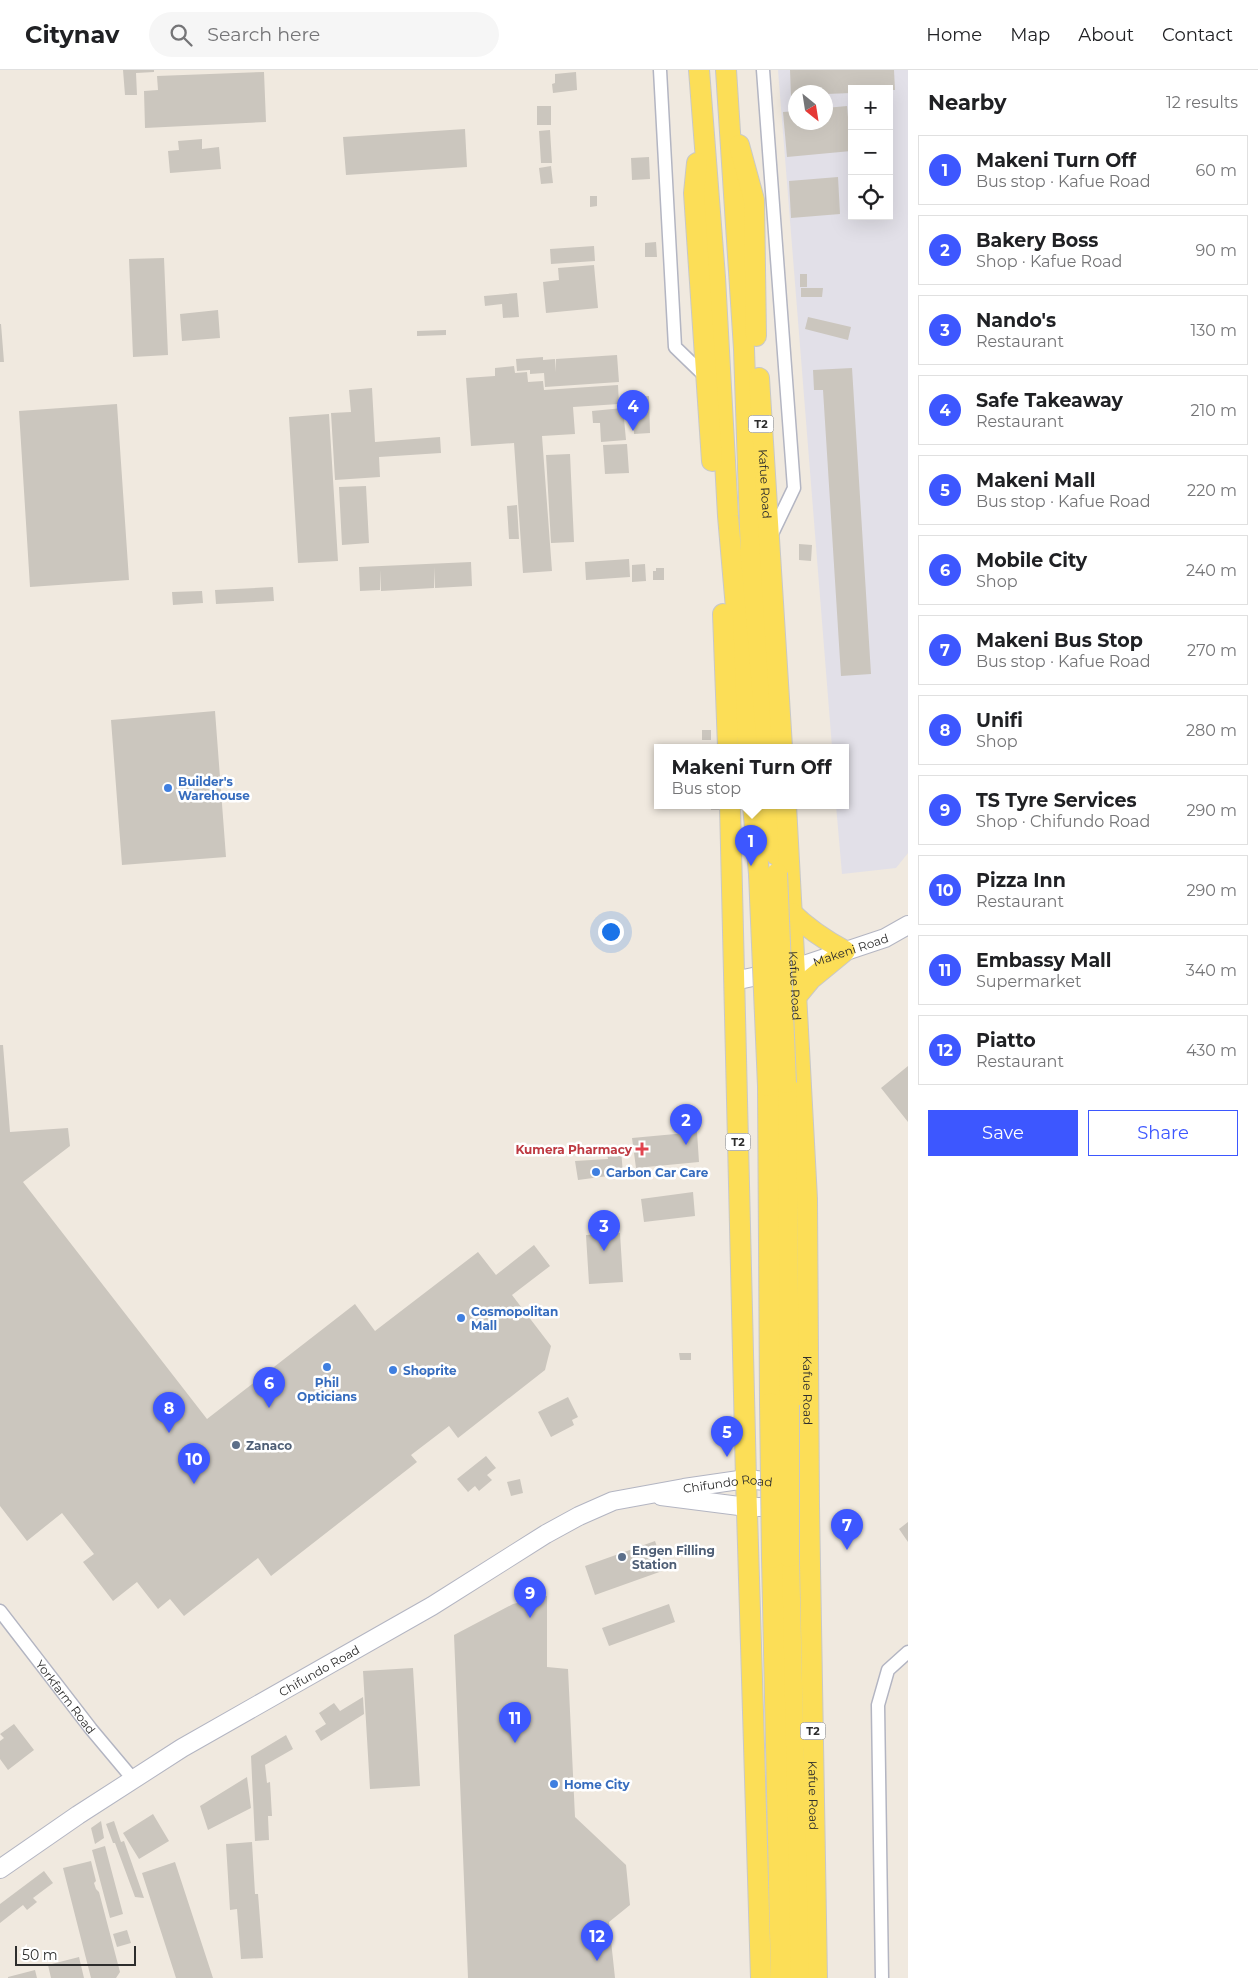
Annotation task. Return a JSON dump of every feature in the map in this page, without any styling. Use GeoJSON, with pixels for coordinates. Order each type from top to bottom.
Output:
{"type":"FeatureCollection","features":[{"type":"Feature","properties":{"kind":"main road"},"geometry":{"type":"LineString","coordinates":[[699,70],[715,278],[729,524],[748,744]]}},
{"type":"Feature","properties":{"kind":"main road","name":"Kafue Road"},"geometry":{"type":"LineString","coordinates":[[726,70],[744,349],[751,557],[767,744]]}},
{"type":"Feature","properties":{"kind":"main road","name":"Kafue Road"},"geometry":{"type":"LineString","coordinates":[[728,104],[754,200],[756,331],[782,744]]}},
{"type":"Feature","properties":{"kind":"main road"},"geometry":{"type":"LineString","coordinates":[[702,105],[694,193],[724,618],[728,744]]}},
{"type":"Feature","properties":{"kind":"main road","name":"T2"},"geometry":{"type":"LineString","coordinates":[[730,809],[746,1479],[761,1978]]}},
{"type":"Feature","properties":{"kind":"main road","name":"Kafue Road"},"geometry":{"type":"LineString","coordinates":[[754,809],[768,874]]}},
{"type":"Feature","properties":{"kind":"main road","name":"Kafue Road"},"geometry":{"type":"LineString","coordinates":[[772,809],[768,874],[777,1084],[781,1557],[781,1978]]}},
{"type":"Feature","properties":{"kind":"main road","name":"Kafue Road"},"geometry":{"type":"LineString","coordinates":[[786,809],[806,1200],[808,1506],[817,1978]]}},
{"type":"Feature","properties":{"kind":"main road"},"geometry":{"type":"LineString","coordinates":[[792,913],[826,941],[845,951],[811,979],[797,996]]}},
{"type":"Feature","properties":{"kind":"main road","name":"Kafue Road"},"geometry":{"type":"LineString","coordinates":[[781,1557],[799,1978]]}},
{"type":"Feature","properties":{"kind":"street"},"geometry":{"type":"LineString","coordinates":[[660,70],[675,347],[706,377]]}},
{"type":"Feature","properties":{"kind":"street"},"geometry":{"type":"LineString","coordinates":[[763,70],[794,488],[768,542]]}},
{"type":"Feature","properties":{"kind":"street","name":"Makeni Road"},"geometry":{"type":"LineString","coordinates":[[734,982],[795,968],[885,938],[908,925]]}},
{"type":"Feature","properties":{"kind":"street","name":"Chifundo Road"},"geometry":{"type":"LineString","coordinates":[[0,1869],[190,1743],[432,1606],[546,1534],[579,1516],[613,1501],[746,1479],[808,1485]]}},
{"type":"Feature","properties":{"kind":"street","name":"Chifundo Road"},"geometry":{"type":"LineString","coordinates":[[648,1494],[747,1507],[808,1506]]}},
{"type":"Feature","properties":{"kind":"street","name":"Yorkfarm Road"},"geometry":{"type":"LineString","coordinates":[[0,1610],[91,1729],[134,1779]]}},
{"type":"Feature","properties":{"kind":"street"},"geometry":{"type":"LineString","coordinates":[[882,1978],[878,1706],[888,1670],[908,1652]]}},
{"type":"Feature","properties":{"kind":"shaded area"},"geometry":{"type":"Polygon","coordinates":[[[778,70],[908,70],[908,853],[896,868],[842,874],[836,809],[849,809],[849,744],[832,744],[778,70]]]}},
{"type":"Feature","properties":{"kind":"building"},"geometry":{"type":"Polygon","coordinates":[[[123,70],[154,70],[154,72],[136,73],[137,95],[125,95],[123,70]]]}},
{"type":"Feature","properties":{"kind":"building"},"geometry":{"type":"Polygon","coordinates":[[[790,70],[894,70],[895,90],[893,90],[893,85],[848,85],[848,93],[833,94],[833,85],[791,85],[790,70]]]}},
{"type":"Feature","properties":{"kind":"building"},"geometry":{"type":"Polygon","coordinates":[[[264,72],[266,122],[145,128],[144,91],[158,90],[157,76],[264,72]]]}},
{"type":"Feature","properties":{"kind":"building"},"geometry":{"type":"Polygon","coordinates":[[[576,72],[577,90],[553,93],[552,84],[555,83],[555,74],[576,72]]]}},
{"type":"Feature","properties":{"kind":"building"},"geometry":{"type":"Polygon","coordinates":[[[537,106],[551,106],[551,125],[537,125],[537,106]]]}},
{"type":"Feature","properties":{"kind":"building"},"geometry":{"type":"Polygon","coordinates":[[[847,106],[848,151],[787,157],[783,112],[788,112],[788,130],[833,130],[833,107],[847,106]]]}},
{"type":"Feature","properties":{"kind":"building"},"geometry":{"type":"Polygon","coordinates":[[[465,129],[467,167],[346,175],[343,137],[465,129]]]}},
{"type":"Feature","properties":{"kind":"building"},"geometry":{"type":"Polygon","coordinates":[[[550,130],[552,163],[541,163],[539,131],[550,130]]]}},
{"type":"Feature","properties":{"kind":"building"},"geometry":{"type":"Polygon","coordinates":[[[202,139],[202,149],[219,147],[221,169],[170,173],[168,151],[179,150],[178,141],[202,139]]]}},
{"type":"Feature","properties":{"kind":"building"},"geometry":{"type":"Polygon","coordinates":[[[649,157],[650,179],[632,180],[631,158],[649,157]]]}},
{"type":"Feature","properties":{"kind":"building"},"geometry":{"type":"Polygon","coordinates":[[[551,166],[553,183],[541,184],[539,168],[551,166]]]}},
{"type":"Feature","properties":{"kind":"building"},"geometry":{"type":"Polygon","coordinates":[[[838,177],[840,214],[791,218],[789,181],[838,177]]]}},
{"type":"Feature","properties":{"kind":"building"},"geometry":{"type":"Polygon","coordinates":[[[590,196],[597,196],[597,206],[590,207],[590,196]]]}},
{"type":"Feature","properties":{"kind":"building"},"geometry":{"type":"Polygon","coordinates":[[[656,242],[657,257],[645,257],[645,243],[656,242]]]}},
{"type":"Feature","properties":{"kind":"building"},"geometry":{"type":"Polygon","coordinates":[[[594,246],[595,261],[551,264],[550,249],[594,246]]]}},
{"type":"Feature","properties":{"kind":"building"},"geometry":{"type":"Polygon","coordinates":[[[164,258],[168,355],[133,357],[129,259],[164,258]]]}},
{"type":"Feature","properties":{"kind":"building"},"geometry":{"type":"Polygon","coordinates":[[[594,265],[598,308],[546,313],[543,282],[559,280],[558,268],[594,265]]]}},
{"type":"Feature","properties":{"kind":"building"},"geometry":{"type":"Polygon","coordinates":[[[800,274],[807,274],[807,287],[800,287],[800,274]]]}},
{"type":"Feature","properties":{"kind":"building"},"geometry":{"type":"Polygon","coordinates":[[[801,288],[823,288],[822,297],[801,297],[801,288]]]}},
{"type":"Feature","properties":{"kind":"building"},"geometry":{"type":"Polygon","coordinates":[[[517,293],[519,317],[503,318],[502,304],[485,306],[484,296],[517,293]]]}},
{"type":"Feature","properties":{"kind":"building"},"geometry":{"type":"Polygon","coordinates":[[[218,310],[220,338],[182,341],[180,314],[218,310]]]}},
{"type":"Feature","properties":{"kind":"building"},"geometry":{"type":"Polygon","coordinates":[[[808,317],[851,327],[848,340],[805,329],[808,317]]]}},
{"type":"Feature","properties":{"kind":"building"},"geometry":{"type":"Polygon","coordinates":[[[1,324],[4,362],[0,362],[1,324]]]}},
{"type":"Feature","properties":{"kind":"building"},"geometry":{"type":"Polygon","coordinates":[[[446,330],[446,335],[417,336],[417,331],[446,330]]]}},
{"type":"Feature","properties":{"kind":"building"},"geometry":{"type":"Polygon","coordinates":[[[617,355],[619,382],[545,387],[544,373],[530,374],[530,370],[517,371],[516,359],[543,357],[543,360],[555,359],[556,372],[556,359],[617,355]]]}},
{"type":"Feature","properties":{"kind":"building"},"geometry":{"type":"Polygon","coordinates":[[[514,366],[515,373],[527,372],[528,382],[543,381],[544,390],[618,385],[619,404],[573,407],[575,434],[542,436],[552,571],[523,573],[514,443],[471,446],[466,378],[495,376],[495,368],[514,366]]]}},
{"type":"Feature","properties":{"kind":"building"},"geometry":{"type":"Polygon","coordinates":[[[852,368],[871,674],[841,676],[823,390],[814,390],[813,370],[852,368]]]}},
{"type":"Feature","properties":{"kind":"building"},"geometry":{"type":"Polygon","coordinates":[[[372,388],[375,442],[440,437],[441,453],[379,457],[380,477],[335,480],[331,413],[351,412],[349,390],[372,388]]]}},
{"type":"Feature","properties":{"kind":"building"},"geometry":{"type":"Polygon","coordinates":[[[649,396],[650,433],[634,434],[632,397],[649,396]]]}},
{"type":"Feature","properties":{"kind":"building"},"geometry":{"type":"Polygon","coordinates":[[[117,404],[129,580],[30,587],[19,411],[117,404]]]}},
{"type":"Feature","properties":{"kind":"building"},"geometry":{"type":"Polygon","coordinates":[[[623,408],[626,440],[601,442],[600,423],[593,423],[592,411],[623,408]]]}},
{"type":"Feature","properties":{"kind":"building"},"geometry":{"type":"Polygon","coordinates":[[[329,414],[338,561],[298,563],[289,417],[329,414]]]}},
{"type":"Feature","properties":{"kind":"building"},"geometry":{"type":"Polygon","coordinates":[[[627,444],[629,473],[605,474],[603,445],[627,444]]]}},
{"type":"Feature","properties":{"kind":"building"},"geometry":{"type":"Polygon","coordinates":[[[570,454],[574,542],[551,543],[546,455],[570,454]]]}},
{"type":"Feature","properties":{"kind":"building"},"geometry":{"type":"Polygon","coordinates":[[[366,486],[369,543],[342,545],[339,487],[366,486]]]}},
{"type":"Feature","properties":{"kind":"building"},"geometry":{"type":"Polygon","coordinates":[[[517,505],[519,539],[509,539],[507,506],[517,505]]]}},
{"type":"Feature","properties":{"kind":"building"},"geometry":{"type":"Polygon","coordinates":[[[799,544],[812,545],[811,561],[799,560],[799,544]]]}},
{"type":"Feature","properties":{"kind":"building"},"geometry":{"type":"Polygon","coordinates":[[[629,559],[630,577],[586,580],[585,562],[629,559]]]}},
{"type":"Feature","properties":{"kind":"building"},"geometry":{"type":"Polygon","coordinates":[[[471,562],[472,586],[435,588],[434,567],[434,588],[381,591],[380,570],[380,590],[360,591],[359,567],[471,562]]]}},
{"type":"Feature","properties":{"kind":"building"},"geometry":{"type":"Polygon","coordinates":[[[645,564],[646,581],[632,582],[632,565],[645,564]]]}},
{"type":"Feature","properties":{"kind":"building"},"geometry":{"type":"Polygon","coordinates":[[[656,568],[664,568],[664,580],[653,580],[653,571],[656,571],[656,568]]]}},
{"type":"Feature","properties":{"kind":"building"},"geometry":{"type":"Polygon","coordinates":[[[273,587],[274,601],[216,604],[215,590],[273,587]]]}},
{"type":"Feature","properties":{"kind":"building"},"geometry":{"type":"Polygon","coordinates":[[[202,591],[203,603],[173,605],[172,592],[202,591]]]}},
{"type":"Feature","properties":{"kind":"building","name":"Builder's Warehouse"},"geometry":{"type":"Polygon","coordinates":[[[215,711],[226,857],[122,865],[111,720],[215,711]]]}},
{"type":"Feature","properties":{"kind":"building"},"geometry":{"type":"Polygon","coordinates":[[[702,730],[711,730],[711,740],[702,740],[702,730]]]}},
{"type":"Feature","properties":{"kind":"building","name":"Cosmopolitan Mall"},"geometry":{"type":"Polygon","coordinates":[[[0,1045],[3,1045],[10,1132],[68,1128],[70,1146],[23,1182],[207,1419],[355,1304],[375,1331],[478,1252],[496,1275],[534,1245],[550,1266],[512,1295],[551,1346],[545,1370],[458,1438],[449,1426],[411,1455],[417,1462],[271,1576],[258,1558],[184,1616],[170,1599],[158,1609],[137,1582],[113,1601],[83,1562],[94,1554],[62,1513],[27,1541],[0,1506],[0,1045]]]}},
{"type":"Feature","properties":{"kind":"building"},"geometry":{"type":"Polygon","coordinates":[[[908,1066],[908,1122],[881,1088],[908,1066]]]}},
{"type":"Feature","properties":{"kind":"building"},"geometry":{"type":"Polygon","coordinates":[[[697,1132],[699,1162],[636,1168],[632,1138],[697,1132]]]}},
{"type":"Feature","properties":{"kind":"building"},"geometry":{"type":"Polygon","coordinates":[[[606,1149],[621,1149],[623,1174],[578,1180],[575,1161],[608,1159],[606,1149]]]}},
{"type":"Feature","properties":{"kind":"building"},"geometry":{"type":"Polygon","coordinates":[[[693,1192],[695,1216],[644,1222],[641,1199],[693,1192]]]}},
{"type":"Feature","properties":{"kind":"building"},"geometry":{"type":"Polygon","coordinates":[[[620,1233],[623,1282],[589,1284],[586,1235],[620,1233]]]}},
{"type":"Feature","properties":{"kind":"building"},"geometry":{"type":"Polygon","coordinates":[[[679,1353],[691,1353],[691,1360],[680,1360],[679,1353]]]}},
{"type":"Feature","properties":{"kind":"building"},"geometry":{"type":"Polygon","coordinates":[[[568,1397],[578,1417],[572,1420],[574,1425],[551,1437],[538,1412],[568,1397]]]}},
{"type":"Feature","properties":{"kind":"building"},"geometry":{"type":"Polygon","coordinates":[[[486,1456],[496,1468],[487,1475],[492,1480],[479,1491],[475,1486],[468,1492],[457,1479],[486,1456]]]}},
{"type":"Feature","properties":{"kind":"building"},"geometry":{"type":"Polygon","coordinates":[[[520,1479],[523,1493],[511,1496],[507,1482],[520,1479]]]}},
{"type":"Feature","properties":{"kind":"building"},"geometry":{"type":"Polygon","coordinates":[[[908,1522],[908,1542],[899,1529],[908,1522]]]}},
{"type":"Feature","properties":{"kind":"building"},"geometry":{"type":"Polygon","coordinates":[[[655,1541],[665,1570],[595,1595],[585,1566],[655,1541]]]}},
{"type":"Feature","properties":{"kind":"building"},"geometry":{"type":"Polygon","coordinates":[[[547,1596],[547,1667],[568,1669],[575,1817],[626,1865],[630,1905],[609,1922],[615,1978],[468,1978],[454,1635],[513,1604],[547,1596]]]}},
{"type":"Feature","properties":{"kind":"building"},"geometry":{"type":"Polygon","coordinates":[[[669,1604],[675,1622],[609,1646],[602,1628],[669,1604]]]}},
{"type":"Feature","properties":{"kind":"building"},"geometry":{"type":"Polygon","coordinates":[[[413,1668],[420,1786],[370,1789],[363,1671],[413,1668]]]}},
{"type":"Feature","properties":{"kind":"building"},"geometry":{"type":"Polygon","coordinates":[[[363,1697],[364,1714],[321,1741],[315,1731],[326,1724],[319,1713],[334,1703],[340,1711],[363,1697]]]}},
{"type":"Feature","properties":{"kind":"building"},"geometry":{"type":"Polygon","coordinates":[[[14,1724],[34,1750],[8,1770],[0,1759],[0,1741],[4,1738],[0,1734],[14,1724]]]}},
{"type":"Feature","properties":{"kind":"building"},"geometry":{"type":"Polygon","coordinates":[[[286,1735],[293,1749],[265,1765],[267,1783],[270,1782],[272,1816],[268,1816],[269,1840],[255,1841],[251,1756],[286,1735]]]}},
{"type":"Feature","properties":{"kind":"building"},"geometry":{"type":"Polygon","coordinates":[[[247,1777],[251,1808],[208,1830],[200,1806],[247,1777]]]}},
{"type":"Feature","properties":{"kind":"building"},"geometry":{"type":"Polygon","coordinates":[[[153,1814],[169,1841],[139,1859],[123,1833],[153,1814]]]}},
{"type":"Feature","properties":{"kind":"building"},"geometry":{"type":"Polygon","coordinates":[[[101,1821],[104,1838],[95,1844],[91,1828],[101,1821]]]}},
{"type":"Feature","properties":{"kind":"building"},"geometry":{"type":"Polygon","coordinates":[[[114,1821],[121,1842],[124,1841],[144,1898],[135,1897],[115,1843],[113,1843],[106,1824],[114,1821]]]}},
{"type":"Feature","properties":{"kind":"building"},"geometry":{"type":"Polygon","coordinates":[[[252,1842],[255,1894],[258,1894],[263,1958],[241,1959],[237,1909],[230,1910],[226,1844],[252,1842]]]}},
{"type":"Feature","properties":{"kind":"building"},"geometry":{"type":"Polygon","coordinates":[[[105,1846],[123,1914],[110,1918],[92,1850],[105,1846]]]}},
{"type":"Feature","properties":{"kind":"building"},"geometry":{"type":"Polygon","coordinates":[[[91,1861],[96,1881],[94,1883],[99,1892],[120,1972],[116,1978],[91,1978],[63,1868],[91,1861]]]}},
{"type":"Feature","properties":{"kind":"building"},"geometry":{"type":"Polygon","coordinates":[[[175,1862],[213,1978],[176,1978],[142,1873],[175,1862]]]}},
{"type":"Feature","properties":{"kind":"building"},"geometry":{"type":"Polygon","coordinates":[[[44,1871],[53,1883],[33,1898],[37,1902],[27,1910],[23,1905],[0,1923],[0,1904],[44,1871]]]}},
{"type":"Feature","properties":{"kind":"building"},"geometry":{"type":"Polygon","coordinates":[[[127,1930],[131,1943],[117,1947],[113,1934],[127,1930]]]}},
{"type":"Feature","properties":{"kind":"building"},"geometry":{"type":"Polygon","coordinates":[[[79,1957],[84,1978],[51,1978],[48,1965],[79,1957]]]}},
{"type":"Feature","properties":{"kind":"building"},"geometry":{"type":"Polygon","coordinates":[[[35,1970],[37,1978],[8,1978],[8,1977],[35,1970]]]}},
{"type":"Feature","properties":{"kind":"place","name":"Safe Takeaway"},"geometry":{"type":"Point","coordinates":[633,431]}},
{"type":"Feature","properties":{"kind":"place","name":"Builder's Warehouse"},"geometry":{"type":"Point","coordinates":[168,788]}},
{"type":"Feature","properties":{"kind":"place","name":"Makeni Turn Off"},"geometry":{"type":"Point","coordinates":[751,866]}},
{"type":"Feature","properties":{"kind":"place","name":"Bakery Boss"},"geometry":{"type":"Point","coordinates":[686,1145]}},
{"type":"Feature","properties":{"kind":"place","name":"Kumera Pharmacy"},"geometry":{"type":"Point","coordinates":[642,1149]}},
{"type":"Feature","properties":{"kind":"place","name":"Carbon Car Care"},"geometry":{"type":"Point","coordinates":[596,1172]}},
{"type":"Feature","properties":{"kind":"place","name":"Nando's"},"geometry":{"type":"Point","coordinates":[604,1251]}},
{"type":"Feature","properties":{"kind":"place","name":"Cosmopolitan Mall"},"geometry":{"type":"Point","coordinates":[461,1318]}},
{"type":"Feature","properties":{"kind":"place","name":"Phil Opticians"},"geometry":{"type":"Point","coordinates":[327,1367]}},
{"type":"Feature","properties":{"kind":"place","name":"Shoprite"},"geometry":{"type":"Point","coordinates":[393,1370]}},
{"type":"Feature","properties":{"kind":"place","name":"Mobile City"},"geometry":{"type":"Point","coordinates":[269,1408]}},
{"type":"Feature","properties":{"kind":"place","name":"Unifi"},"geometry":{"type":"Point","coordinates":[169,1433]}},
{"type":"Feature","properties":{"kind":"place","name":"Zanaco"},"geometry":{"type":"Point","coordinates":[236,1445]}},
{"type":"Feature","properties":{"kind":"place","name":"Makeni Mall"},"geometry":{"type":"Point","coordinates":[727,1457]}},
{"type":"Feature","properties":{"kind":"place","name":"Pizza Inn"},"geometry":{"type":"Point","coordinates":[194,1484]}},
{"type":"Feature","properties":{"kind":"place","name":"Makeni Bus Stop"},"geometry":{"type":"Point","coordinates":[847,1550]}},
{"type":"Feature","properties":{"kind":"place","name":"Engen Filling Station"},"geometry":{"type":"Point","coordinates":[622,1557]}},
{"type":"Feature","properties":{"kind":"place","name":"TS Tyre Services"},"geometry":{"type":"Point","coordinates":[530,1618]}},
{"type":"Feature","properties":{"kind":"place","name":"Embassy Mall"},"geometry":{"type":"Point","coordinates":[515,1743]}},
{"type":"Feature","properties":{"kind":"place","name":"Home City"},"geometry":{"type":"Point","coordinates":[554,1784]}},
{"type":"Feature","properties":{"kind":"place","name":"Piatto"},"geometry":{"type":"Point","coordinates":[597,1961]}}]}
